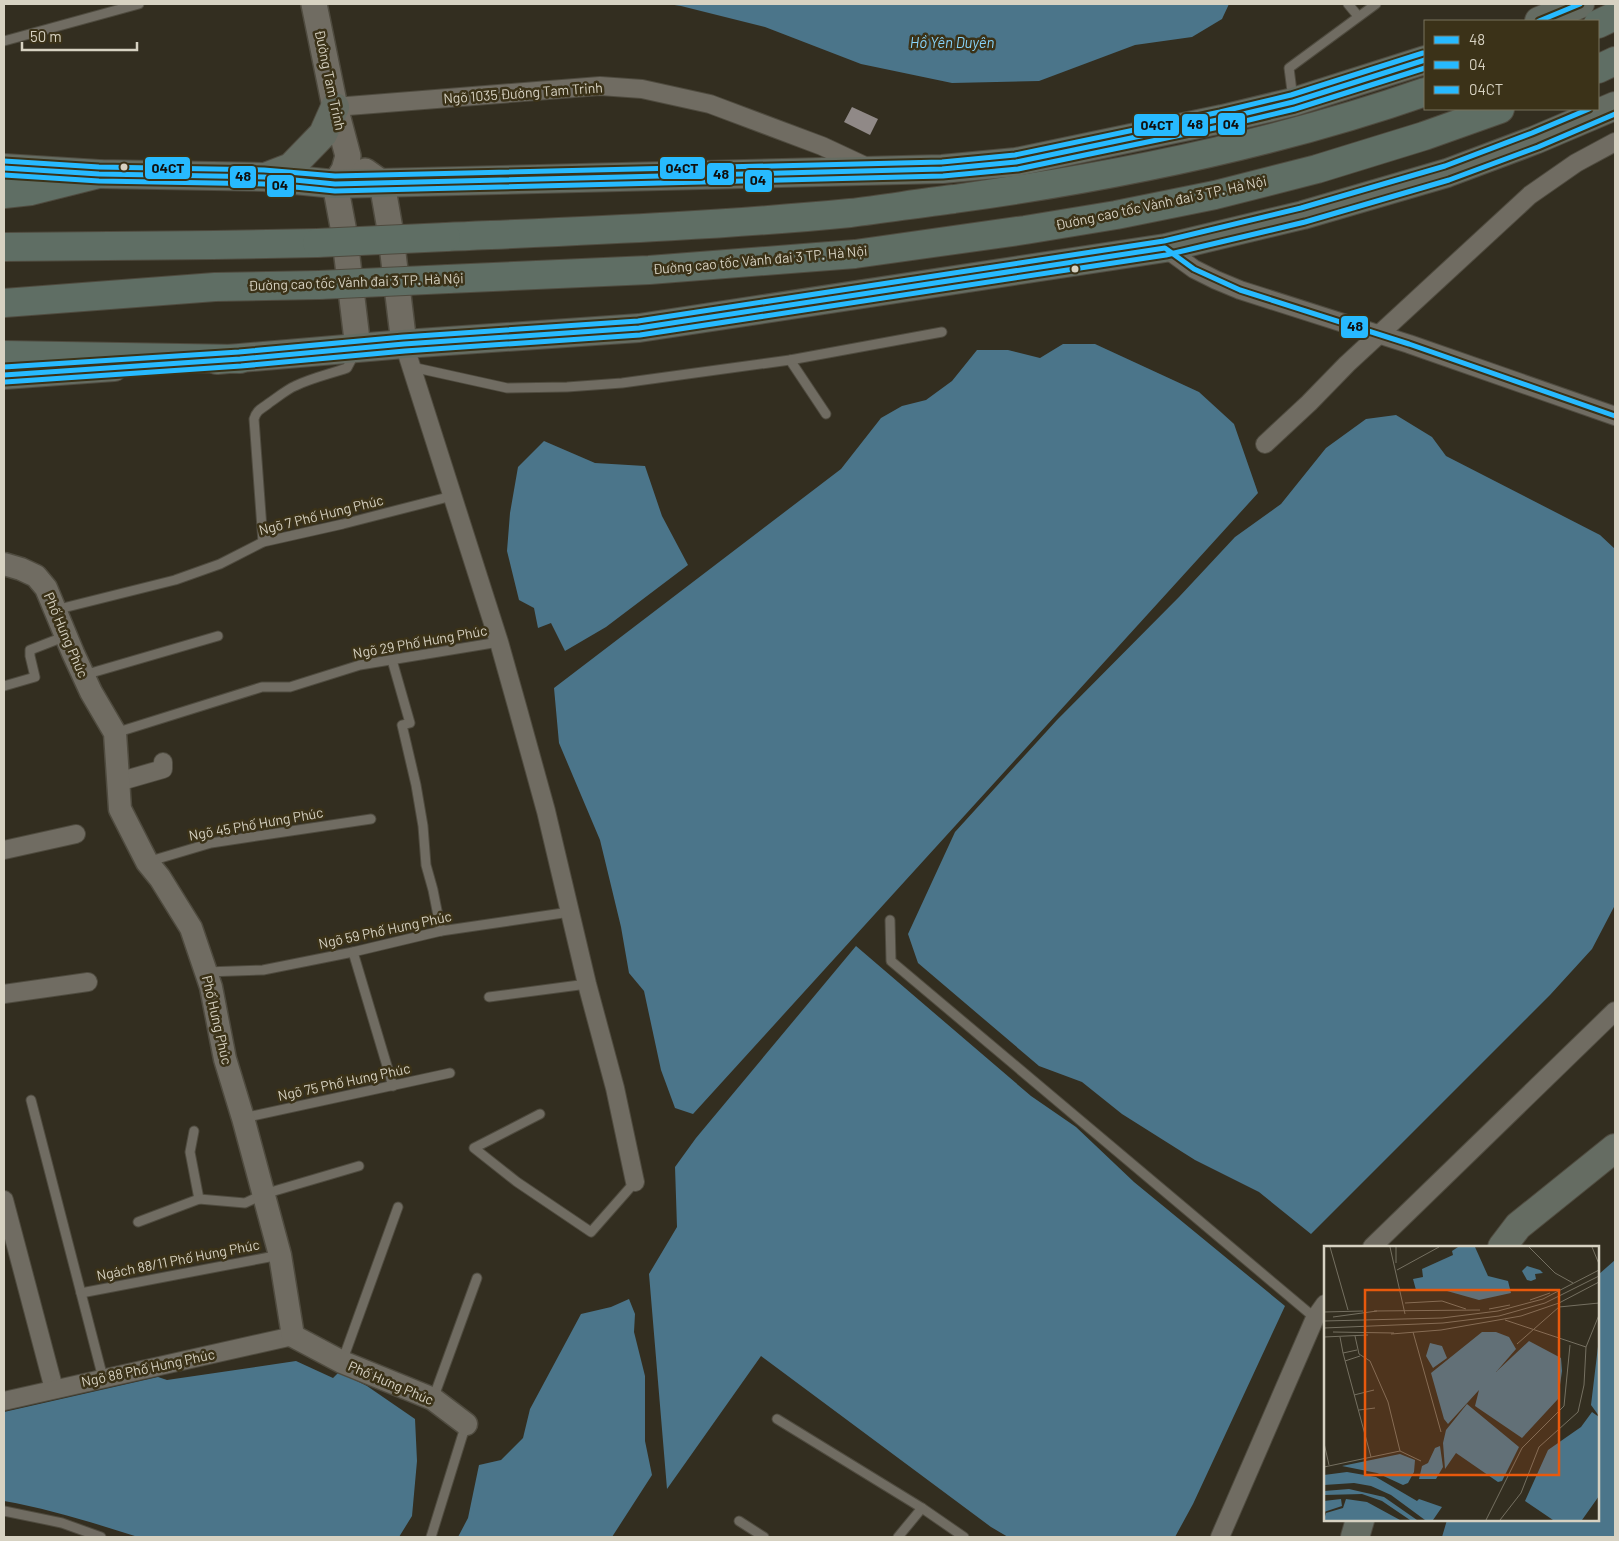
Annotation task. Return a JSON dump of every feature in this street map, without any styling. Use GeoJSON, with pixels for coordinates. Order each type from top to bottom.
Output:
{"type":"FeatureCollection","features":[{"type":"Feature","properties":{"kind":"highway"},"geometry":{"type":"LineString","coordinates":[[1599,24],[1615,16]]}},
{"type":"Feature","properties":{"kind":"highway"},"geometry":{"type":"LineString","coordinates":[[1599,69],[1615,61]]}},
{"type":"Feature","properties":{"kind":"highway"},"geometry":{"type":"LineString","coordinates":[[4,247],[317,243],[646,229],[851,213],[1019,190],[1112,174],[1305,129],[1424,92]]}},
{"type":"Feature","properties":{"kind":"highway","name":"Đường cao tốc Vành đai 3 TP. Hà Nội"},"geometry":{"type":"LineString","coordinates":[[4,302],[215,287],[319,285],[648,270],[855,254],[1116,215],[1215,194],[1317,169],[1424,136],[1497,110]]}},
{"type":"Feature","properties":{"kind":"highway"},"geometry":{"type":"LineString","coordinates":[[4,194],[31,191],[99,174]]}},
{"type":"Feature","properties":{"kind":"highway"},"geometry":{"type":"LineString","coordinates":[[4,355],[240,359]]}},
{"type":"Feature","properties":{"kind":"main road","name":"Đường Tam Trinh"},"geometry":{"type":"LineString","coordinates":[[314,4],[335,107],[348,156]]}},
{"type":"Feature","properties":{"kind":"main road"},"geometry":{"type":"LineString","coordinates":[[1541,20],[1580,4]]}},
{"type":"Feature","properties":{"kind":"main road"},"geometry":{"type":"LineString","coordinates":[[4,168],[99,174],[264,177],[335,184],[942,169],[1016,162],[1222,119],[1293,102],[1424,60]]}},
{"type":"Feature","properties":{"kind":"main road"},"geometry":{"type":"LineString","coordinates":[[4,375],[240,359],[358,348],[408,355],[639,328],[1166,248],[1303,215],[1447,173],[1535,140],[1615,106]]}},
{"type":"Feature","properties":{"kind":"main road"},"geometry":{"type":"LineString","coordinates":[[264,177],[291,167],[323,134],[335,107]]}},
{"type":"Feature","properties":{"kind":"main road"},"geometry":{"type":"LineString","coordinates":[[358,348],[344,232],[335,184],[344,170],[348,156],[382,183],[408,355]]}},
{"type":"Feature","properties":{"kind":"main road"},"geometry":{"type":"LineString","coordinates":[[1503,1246],[1518,1226],[1615,1148]]}},
{"type":"Feature","properties":{"kind":"main road"},"geometry":{"type":"LineString","coordinates":[[1354,1537],[1360,1521]]}},
{"type":"Feature","properties":{"kind":"street","name":"Ngõ 1035 Đường Tam Trinh"},"geometry":{"type":"LineString","coordinates":[[335,107],[600,86],[642,89],[710,104],[822,146],[876,172]]}},
{"type":"Feature","properties":{"kind":"street"},"geometry":{"type":"LineString","coordinates":[[1266,444],[1347,364],[1530,195],[1576,163],[1615,142]]}},
{"type":"Feature","properties":{"kind":"street"},"geometry":{"type":"LineString","coordinates":[[1166,248],[1194,269],[1240,290],[1409,344],[1615,416]]}},
{"type":"Feature","properties":{"kind":"street"},"geometry":{"type":"LineString","coordinates":[[408,355],[499,642],[546,811],[587,984],[615,1088],[635,1182]]}},
{"type":"Feature","properties":{"kind":"street","name":"Phố Hưng Phúc"},"geometry":{"type":"LineString","coordinates":[[4,564],[36,576],[46,588],[83,676],[115,734],[120,809],[147,862],[160,878],[191,928],[206,972],[225,1060],[243,1118],[280,1255],[293,1336],[342,1362],[433,1399],[466,1424]]}},
{"type":"Feature","properties":{"kind":"street"},"geometry":{"type":"LineString","coordinates":[[118,782],[163,769],[163,762]]}},
{"type":"Feature","properties":{"kind":"street"},"geometry":{"type":"LineString","coordinates":[[4,850],[76,834]]}},
{"type":"Feature","properties":{"kind":"street"},"geometry":{"type":"LineString","coordinates":[[4,994],[88,982]]}},
{"type":"Feature","properties":{"kind":"street"},"geometry":{"type":"LineString","coordinates":[[1373,1246],[1615,1011]]}},
{"type":"Feature","properties":{"kind":"street"},"geometry":{"type":"LineString","coordinates":[[4,1200],[54,1389]]}},
{"type":"Feature","properties":{"kind":"street"},"geometry":{"type":"LineString","coordinates":[[1220,1537],[1320,1311]]}},
{"type":"Feature","properties":{"kind":"street","name":"Ngõ 88 Phố Hưng Phúc"},"geometry":{"type":"LineString","coordinates":[[4,1401],[293,1336]]}},
{"type":"Feature","properties":{"kind":"lane"},"geometry":{"type":"LineString","coordinates":[[4,41],[139,4]]}},
{"type":"Feature","properties":{"kind":"lane"},"geometry":{"type":"LineString","coordinates":[[1348,4],[1358,16]]}},
{"type":"Feature","properties":{"kind":"lane"},"geometry":{"type":"LineString","coordinates":[[1293,102],[1289,68],[1376,4]]}},
{"type":"Feature","properties":{"kind":"lane"},"geometry":{"type":"LineString","coordinates":[[408,355],[507,388],[567,387],[622,383],[790,360],[942,332]]}},
{"type":"Feature","properties":{"kind":"lane"},"geometry":{"type":"LineString","coordinates":[[263,542],[254,419],[256,413],[285,391],[297,385],[347,368],[358,348]]}},
{"type":"Feature","properties":{"kind":"lane"},"geometry":{"type":"LineString","coordinates":[[790,360],[826,414]]}},
{"type":"Feature","properties":{"kind":"lane","name":"Ngõ 7 Phố Hưng Phúc"},"geometry":{"type":"LineString","coordinates":[[54,610],[176,580],[220,564],[263,542],[452,496]]}},
{"type":"Feature","properties":{"kind":"lane"},"geometry":{"type":"LineString","coordinates":[[4,686],[35,677],[30,650],[66,636]]}},
{"type":"Feature","properties":{"kind":"lane"},"geometry":{"type":"LineString","coordinates":[[83,676],[218,636]]}},
{"type":"Feature","properties":{"kind":"lane","name":"Ngõ 29 Phố Hưng Phúc"},"geometry":{"type":"LineString","coordinates":[[115,734],[262,687],[290,687],[360,665],[499,642]]}},
{"type":"Feature","properties":{"kind":"lane"},"geometry":{"type":"LineString","coordinates":[[392,660],[410,723],[402,725],[416,785],[423,826],[426,865],[441,931]]}},
{"type":"Feature","properties":{"kind":"lane","name":"Ngõ 45 Phố Hưng Phúc"},"geometry":{"type":"LineString","coordinates":[[147,862],[211,843],[371,819]]}},
{"type":"Feature","properties":{"kind":"lane","name":"Ngõ 59 Phố Hưng Phúc"},"geometry":{"type":"LineString","coordinates":[[206,972],[263,970],[353,952],[441,931],[570,912]]}},
{"type":"Feature","properties":{"kind":"lane"},"geometry":{"type":"LineString","coordinates":[[890,920],[891,961],[1320,1311]]}},
{"type":"Feature","properties":{"kind":"lane"},"geometry":{"type":"LineString","coordinates":[[353,952],[393,1086]]}},
{"type":"Feature","properties":{"kind":"lane"},"geometry":{"type":"LineString","coordinates":[[489,997],[587,984]]}},
{"type":"Feature","properties":{"kind":"lane","name":"Ngõ 75 Phố Hưng Phúc"},"geometry":{"type":"LineString","coordinates":[[243,1118],[450,1073]]}},
{"type":"Feature","properties":{"kind":"lane","name":"Ngách 88/11 Phố Hưng Phúc"},"geometry":{"type":"LineString","coordinates":[[31,1100],[103,1378]]}},
{"type":"Feature","properties":{"kind":"lane"},"geometry":{"type":"LineString","coordinates":[[540,1114],[474,1148],[517,1182],[591,1232],[635,1182]]}},
{"type":"Feature","properties":{"kind":"lane"},"geometry":{"type":"LineString","coordinates":[[194,1131],[190,1152],[199,1199]]}},
{"type":"Feature","properties":{"kind":"lane"},"geometry":{"type":"LineString","coordinates":[[138,1222],[199,1199],[245,1202],[264,1194],[359,1166]]}},
{"type":"Feature","properties":{"kind":"lane"},"geometry":{"type":"LineString","coordinates":[[342,1362],[398,1207]]}},
{"type":"Feature","properties":{"kind":"lane","name":"Ngách 88/11 Phố Hưng Phúc"},"geometry":{"type":"LineString","coordinates":[[81,1293],[280,1255]]}},
{"type":"Feature","properties":{"kind":"lane"},"geometry":{"type":"LineString","coordinates":[[433,1399],[477,1278]]}},
{"type":"Feature","properties":{"kind":"lane"},"geometry":{"type":"LineString","coordinates":[[777,1419],[922,1508],[964,1537]]}},
{"type":"Feature","properties":{"kind":"lane"},"geometry":{"type":"LineString","coordinates":[[431,1537],[466,1424]]}},
{"type":"Feature","properties":{"kind":"lane"},"geometry":{"type":"LineString","coordinates":[[898,1537],[922,1508]]}},
{"type":"Feature","properties":{"kind":"lane"},"geometry":{"type":"LineString","coordinates":[[4,1512],[62,1523],[101,1537]]}},
{"type":"Feature","properties":{"kind":"lane"},"geometry":{"type":"LineString","coordinates":[[740,1521],[764,1537]]}},
{"type":"Feature","properties":{"kind":"water","name":"Hồ Yên Duyên"},"geometry":{"type":"Polygon","coordinates":[[[668,4],[1229,4],[1222,19],[1192,37],[1135,45],[1039,81],[952,83],[861,64],[765,27],[668,4]]]}},
{"type":"Feature","properties":{"kind":"water"},"geometry":{"type":"Polygon","coordinates":[[[1063,344],[1095,344],[1199,392],[1234,424],[1258,493],[693,1114],[675,1108],[661,1070],[644,991],[629,973],[621,927],[600,840],[559,743],[554,688],[841,469],[881,418],[902,406],[926,400],[952,381],[977,350],[1008,350],[1040,358],[1063,344]]]}},
{"type":"Feature","properties":{"kind":"water"},"geometry":{"type":"Polygon","coordinates":[[[1396,415],[1432,437],[1446,456],[1600,535],[1615,549],[1615,905],[1592,949],[1550,995],[1311,1234],[1259,1192],[1195,1160],[1122,1114],[1082,1082],[1039,1066],[918,963],[908,934],[955,832],[1057,720],[1179,597],[1235,537],[1281,504],[1326,448],[1366,419],[1396,415]]]}},
{"type":"Feature","properties":{"kind":"water"},"geometry":{"type":"Polygon","coordinates":[[[544,441],[595,463],[645,466],[662,516],[688,565],[606,627],[565,651],[551,623],[538,628],[534,608],[519,600],[507,551],[510,513],[518,467],[544,441]]]}},
{"type":"Feature","properties":{"kind":"water"},"geometry":{"type":"Polygon","coordinates":[[[856,946],[1031,1096],[1076,1127],[1134,1182],[1285,1306],[1193,1504],[1175,1537],[1008,1537],[991,1527],[761,1356],[667,1489],[649,1274],[677,1227],[675,1167],[696,1138],[856,946]]]}},
{"type":"Feature","properties":{"kind":"water"},"geometry":{"type":"Polygon","coordinates":[[[1615,1260],[1615,1537],[1442,1537],[1447,1521],[1599,1521],[1599,1274],[1615,1260]]]}},
{"type":"Feature","properties":{"kind":"water"},"geometry":{"type":"Polygon","coordinates":[[[629,1299],[635,1314],[634,1332],[645,1376],[645,1441],[652,1475],[612,1537],[458,1537],[468,1518],[479,1465],[501,1460],[523,1438],[530,1409],[581,1314],[611,1307],[629,1299]]]}},
{"type":"Feature","properties":{"kind":"water"},"geometry":{"type":"Polygon","coordinates":[[[296,1361],[333,1378],[339,1372],[367,1386],[415,1419],[417,1461],[412,1516],[399,1537],[138,1537],[55,1512],[4,1501],[4,1412],[158,1377],[167,1380],[296,1361]]]}},
{"type":"Feature","properties":{"kind":"building"},"geometry":{"type":"Polygon","coordinates":[[[852,107],[878,119],[870,135],[844,122],[852,107]]]}},
{"type":"Feature","properties":{"kind":"transit line","name":"48"},"geometry":{"type":"LineString","coordinates":[[1541,20],[1580,4]]}},
{"type":"Feature","properties":{"kind":"transit line","name":"04CT"},"geometry":{"type":"LineString","coordinates":[[4,161],[99,167],[264,170],[335,176],[942,162],[1015,155],[1220,112],[1291,95],[1423,53]]}},
{"type":"Feature","properties":{"kind":"transit line","name":"48"},"geometry":{"type":"LineString","coordinates":[[4,168],[99,174],[264,177],[335,184],[942,169],[1016,162],[1222,119],[1293,102],[1424,60]]}},
{"type":"Feature","properties":{"kind":"transit line","name":"04"},"geometry":{"type":"LineString","coordinates":[[4,175],[99,181],[264,184],[335,191],[943,176],[1018,169],[1224,126],[1295,109],[1424,68]]}},
{"type":"Feature","properties":{"kind":"transit line","name":"04CT"},"geometry":{"type":"LineString","coordinates":[[4,367],[239,352],[403,337],[638,321],[1164,241],[1301,208],[1445,166],[1587,110]]}},
{"type":"Feature","properties":{"kind":"transit line","name":"04"},"geometry":{"type":"LineString","coordinates":[[5,382],[640,335],[1166,255],[1305,222],[1449,180],[1538,147],[1615,114]]}},
{"type":"Feature","properties":{"kind":"transit line","name":"48"},"geometry":{"type":"LineString","coordinates":[[4,375],[639,328],[1165,248],[1194,269],[1240,290],[1409,344],[1615,416]]}}]}
